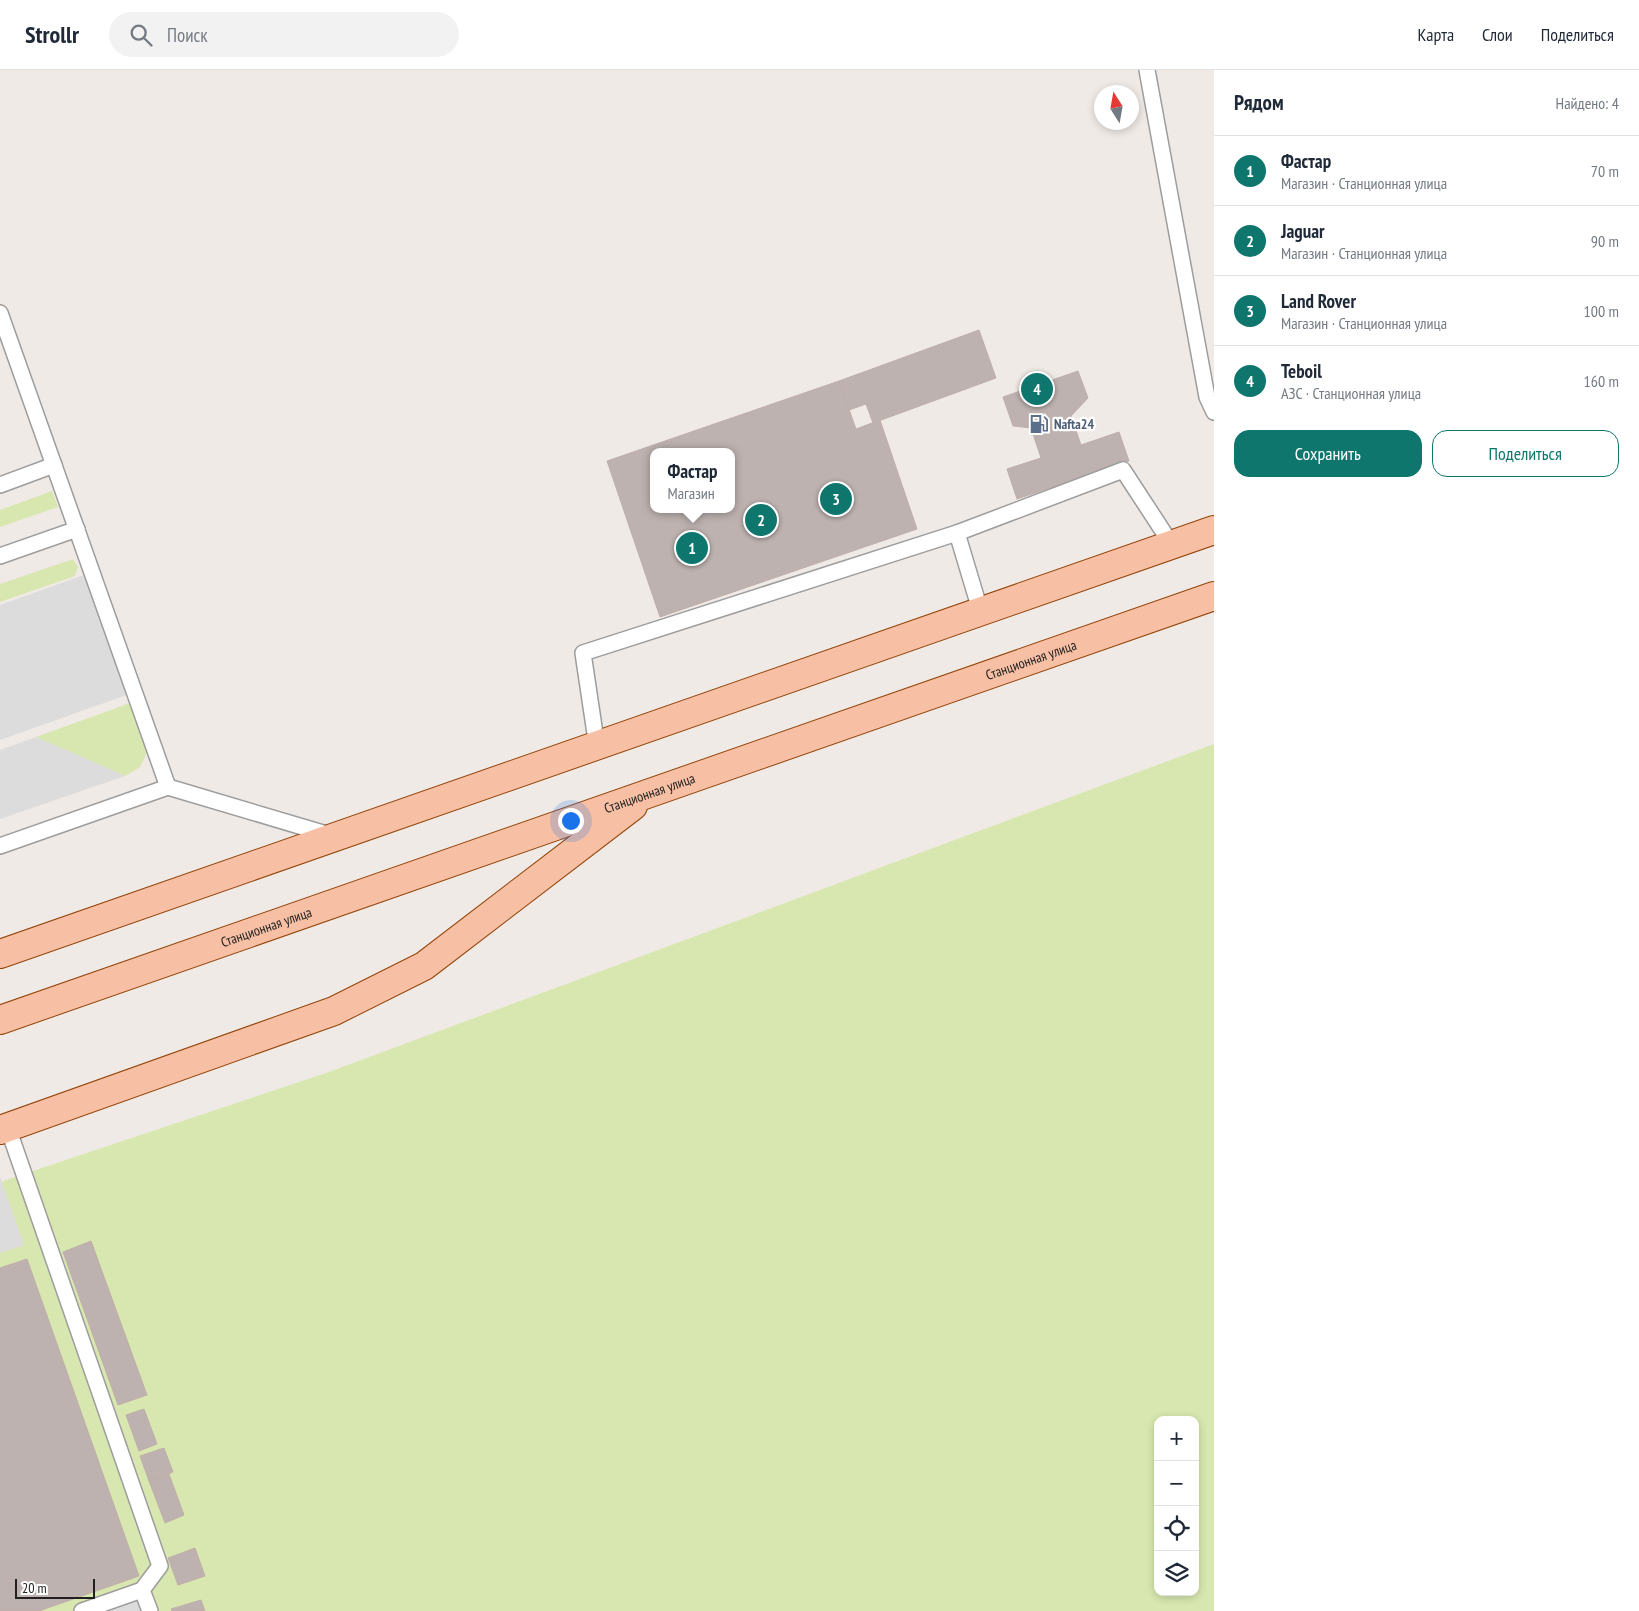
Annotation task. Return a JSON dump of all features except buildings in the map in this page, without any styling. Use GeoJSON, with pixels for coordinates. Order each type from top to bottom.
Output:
{"type":"FeatureCollection","features":[{"type":"Feature","properties":{"kind":"main road"},"geometry":{"type":"LineString","coordinates":[[0,954],[981,613],[1214,530]]}},
{"type":"Feature","properties":{"kind":"main road","name":"Станционная улица"},"geometry":{"type":"LineString","coordinates":[[0,1020],[1214,596]]}},
{"type":"Feature","properties":{"kind":"main road"},"geometry":{"type":"LineString","coordinates":[[4,1129],[334,1011],[424,966],[650,792]]}},
{"type":"Feature","properties":{"kind":"lane"},"geometry":{"type":"LineString","coordinates":[[1147,70],[1207,398],[1214,412]]}},
{"type":"Feature","properties":{"kind":"lane"},"geometry":{"type":"LineString","coordinates":[[0,313],[168,787]]}},
{"type":"Feature","properties":{"kind":"lane"},"geometry":{"type":"LineString","coordinates":[[0,485],[54,465]]}},
{"type":"Feature","properties":{"kind":"lane"},"geometry":{"type":"LineString","coordinates":[[597,747],[583,653],[957,533],[1123,470],[1172,545]]}},
{"type":"Feature","properties":{"kind":"lane"},"geometry":{"type":"LineString","coordinates":[[0,556],[76,530]]}},
{"type":"Feature","properties":{"kind":"lane"},"geometry":{"type":"LineString","coordinates":[[957,533],[981,613]]}},
{"type":"Feature","properties":{"kind":"lane"},"geometry":{"type":"LineString","coordinates":[[0,846],[168,787],[337,837]]}},
{"type":"Feature","properties":{"kind":"lane"},"geometry":{"type":"LineString","coordinates":[[4,1129],[160,1566],[142,1590],[82,1611]]}},
{"type":"Feature","properties":{"kind":"lane"},"geometry":{"type":"LineString","coordinates":[[142,1590],[150,1611]]}},
{"type":"Feature","properties":{"kind":"green space"},"geometry":{"type":"Polygon","coordinates":[[[52,491],[58,507],[0,527],[0,510],[52,491]]]}},
{"type":"Feature","properties":{"kind":"green space"},"geometry":{"type":"Polygon","coordinates":[[[73,559],[78,567],[75,576],[0,602],[0,584],[73,559]]]}},
{"type":"Feature","properties":{"kind":"green space"},"geometry":{"type":"Polygon","coordinates":[[[130,703],[147,753],[140,767],[125,776],[36,737],[130,703]]]}},
{"type":"Feature","properties":{"kind":"green space"},"geometry":{"type":"Polygon","coordinates":[[[1214,744],[1214,1611],[0,1611],[0,1182],[326,1073],[1214,744]]]}},
{"type":"Feature","properties":{"kind":"shaded area"},"geometry":{"type":"Polygon","coordinates":[[[92,572],[135,692],[0,740],[0,605],[92,572]]]}},
{"type":"Feature","properties":{"kind":"shaded area"},"geometry":{"type":"Polygon","coordinates":[[[36,737],[125,776],[0,819],[0,750],[36,737]]]}},
{"type":"Feature","properties":{"kind":"shaded area"},"geometry":{"type":"Polygon","coordinates":[[[0,1177],[24,1245],[0,1253],[0,1177]]]}},
{"type":"Feature","properties":{"kind":"shaded area"},"geometry":{"type":"Polygon","coordinates":[[[149,1590],[157,1611],[91,1611],[149,1590]]]}},
{"type":"Feature","properties":{"kind":"place","name":"Teboil"},"geometry":{"type":"Point","coordinates":[1037,389]}},
{"type":"Feature","properties":{"kind":"place","name":"Nafta24"},"geometry":{"type":"Point","coordinates":[1039,424]}},
{"type":"Feature","properties":{"kind":"place","name":"Land Rover"},"geometry":{"type":"Point","coordinates":[836,499]}},
{"type":"Feature","properties":{"kind":"place","name":"Jaguar"},"geometry":{"type":"Point","coordinates":[761,520]}},
{"type":"Feature","properties":{"kind":"place","name":"Фастар"},"geometry":{"type":"Point","coordinates":[692,548]}}]}
